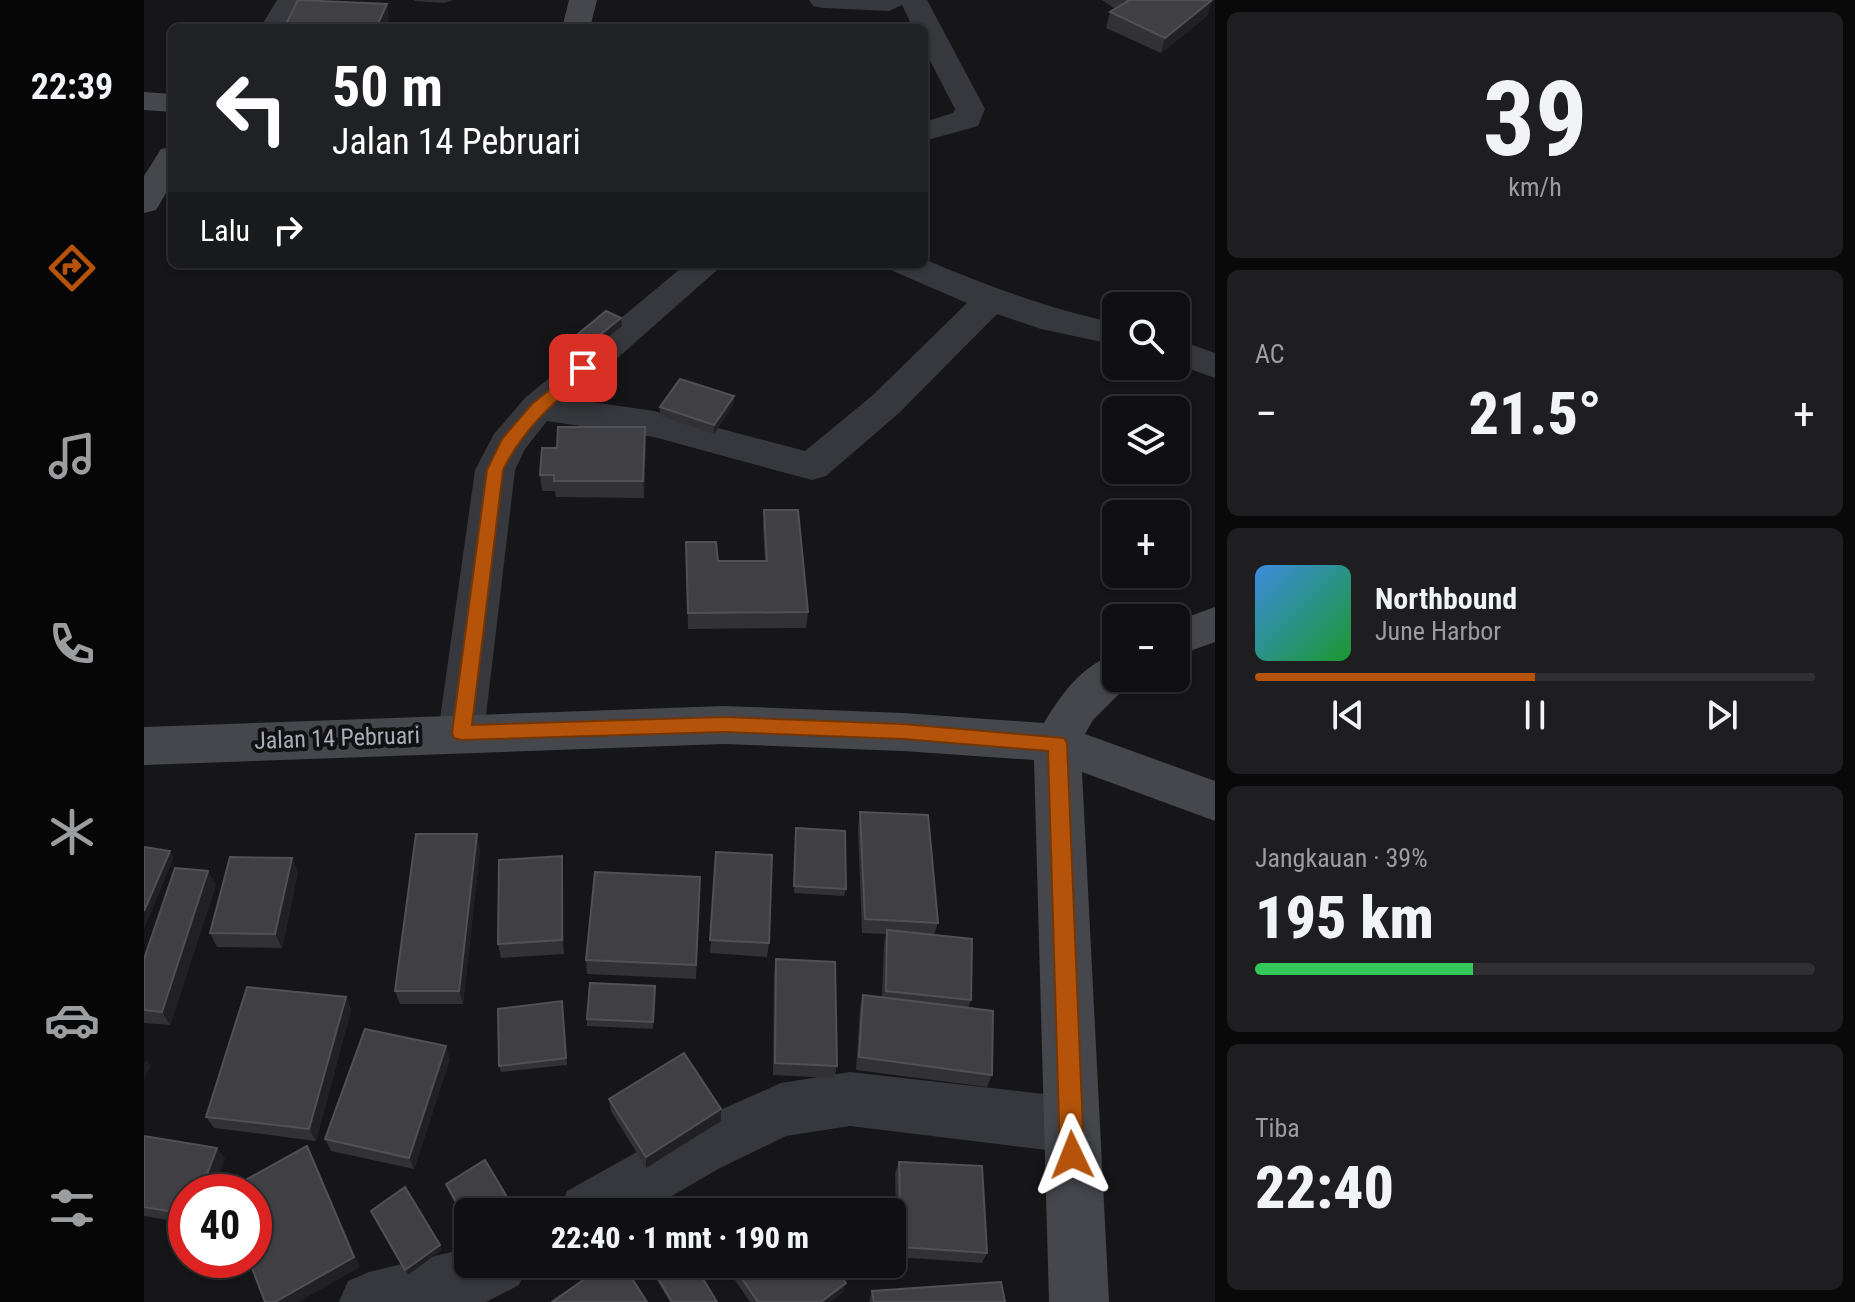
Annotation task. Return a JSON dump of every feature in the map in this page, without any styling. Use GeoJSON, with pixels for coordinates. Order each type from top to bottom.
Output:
{"type":"FeatureCollection","features":[{"type":"Feature","properties":{"kind":"main road"},"geometry":{"type":"LineString","coordinates":[[577,24],[583,0]]}},
{"type":"Feature","properties":{"kind":"main road"},"geometry":{"type":"LineString","coordinates":[[144,203],[168,163]]}},
{"type":"Feature","properties":{"kind":"main road"},"geometry":{"type":"LineString","coordinates":[[1190,634],[1215,624]]}},
{"type":"Feature","properties":{"kind":"main road"},"geometry":{"type":"LineString","coordinates":[[1079,1302],[1057,743],[1077,707],[1102,684]]}},
{"type":"Feature","properties":{"kind":"main road","name":"Jalan 14 Pebruari"},"geometry":{"type":"LineString","coordinates":[[144,746],[723,725],[903,732],[1057,743],[1215,801]]}},
{"type":"Feature","properties":{"kind":"street"},"geometry":{"type":"LineString","coordinates":[[276,24],[291,0]]}},
{"type":"Feature","properties":{"kind":"street"},"geometry":{"type":"LineString","coordinates":[[823,0],[901,2],[915,24]]}},
{"type":"Feature","properties":{"kind":"street"},"geometry":{"type":"LineString","coordinates":[[928,44],[970,109],[967,119],[928,131]]}},
{"type":"Feature","properties":{"kind":"street"},"geometry":{"type":"LineString","coordinates":[[461,733],[495,470],[508,443],[538,407],[702,268]]}},
{"type":"Feature","properties":{"kind":"street"},"geometry":{"type":"LineString","coordinates":[[915,268],[991,300],[1054,321],[1102,331]]}},
{"type":"Feature","properties":{"kind":"street"},"geometry":{"type":"LineString","coordinates":[[538,407],[629,419],[691,433],[759,455],[812,466],[886,404],[991,300]]}},
{"type":"Feature","properties":{"kind":"street"},"geometry":{"type":"LineString","coordinates":[[1190,356],[1215,366]]}},
{"type":"Feature","properties":{"kind":"street"},"geometry":{"type":"LineString","coordinates":[[612,1198],[700,1148],[781,1110],[850,1099],[1071,1125]]}},
{"type":"Feature","properties":{"kind":"street"},"geometry":{"type":"LineString","coordinates":[[369,1302],[485,1281]]}},
{"type":"Feature","properties":{"kind":"building"},"geometry":{"type":"Polygon","coordinates":[[[298,0],[387,4],[378,24],[286,24],[298,0]]]}},
{"type":"Feature","properties":{"kind":"building"},"geometry":{"type":"Polygon","coordinates":[[[1127,0],[1212,0],[1165,38],[1110,12],[1127,0]]]}},
{"type":"Feature","properties":{"kind":"building"},"geometry":{"type":"Polygon","coordinates":[[[606,311],[621,318],[587,345],[572,339],[606,311]]]}},
{"type":"Feature","properties":{"kind":"building"},"geometry":{"type":"Polygon","coordinates":[[[680,379],[734,396],[714,425],[660,407],[680,379]]]}},
{"type":"Feature","properties":{"kind":"building"},"geometry":{"type":"Polygon","coordinates":[[[558,427],[645,427],[643,481],[554,481],[554,475],[540,475],[542,448],[557,448],[558,427]]]}},
{"type":"Feature","properties":{"kind":"building"},"geometry":{"type":"Polygon","coordinates":[[[764,510],[798,510],[808,612],[688,613],[686,542],[716,542],[718,561],[767,561],[764,510]]]}},
{"type":"Feature","properties":{"kind":"building"},"geometry":{"type":"Polygon","coordinates":[[[860,812],[928,815],[938,923],[865,919],[860,812]]]}},
{"type":"Feature","properties":{"kind":"building"},"geometry":{"type":"Polygon","coordinates":[[[796,828],[845,831],[846,889],[794,886],[796,828]]]}},
{"type":"Feature","properties":{"kind":"building"},"geometry":{"type":"Polygon","coordinates":[[[416,834],[477,834],[459,991],[395,991],[416,834]]]}},
{"type":"Feature","properties":{"kind":"building"},"geometry":{"type":"Polygon","coordinates":[[[144,847],[170,851],[144,911],[144,847]]]}},
{"type":"Feature","properties":{"kind":"building"},"geometry":{"type":"Polygon","coordinates":[[[716,852],[772,855],[769,943],[710,940],[716,852]]]}},
{"type":"Feature","properties":{"kind":"building"},"geometry":{"type":"Polygon","coordinates":[[[562,856],[562,940],[498,944],[499,860],[562,856]]]}},
{"type":"Feature","properties":{"kind":"building"},"geometry":{"type":"Polygon","coordinates":[[[230,857],[292,858],[275,934],[210,933],[230,857]]]}},
{"type":"Feature","properties":{"kind":"building"},"geometry":{"type":"Polygon","coordinates":[[[175,868],[208,871],[162,1012],[144,1010],[144,959],[175,868]]]}},
{"type":"Feature","properties":{"kind":"building"},"geometry":{"type":"Polygon","coordinates":[[[595,872],[700,877],[696,965],[586,960],[595,872]]]}},
{"type":"Feature","properties":{"kind":"building"},"geometry":{"type":"Polygon","coordinates":[[[887,930],[972,939],[971,1000],[886,991],[887,930]]]}},
{"type":"Feature","properties":{"kind":"building"},"geometry":{"type":"Polygon","coordinates":[[[776,959],[835,962],[837,1066],[775,1063],[776,959]]]}},
{"type":"Feature","properties":{"kind":"building"},"geometry":{"type":"Polygon","coordinates":[[[590,983],[655,986],[653,1022],[587,1019],[590,983]]]}},
{"type":"Feature","properties":{"kind":"building"},"geometry":{"type":"Polygon","coordinates":[[[247,987],[346,997],[309,1129],[206,1117],[247,987]]]}},
{"type":"Feature","properties":{"kind":"building"},"geometry":{"type":"Polygon","coordinates":[[[863,995],[993,1011],[992,1075],[859,1057],[863,995]]]}},
{"type":"Feature","properties":{"kind":"building"},"geometry":{"type":"Polygon","coordinates":[[[562,1001],[566,1058],[499,1066],[498,1009],[562,1001]]]}},
{"type":"Feature","properties":{"kind":"building"},"geometry":{"type":"Polygon","coordinates":[[[365,1029],[446,1046],[409,1158],[325,1139],[365,1029]]]}},
{"type":"Feature","properties":{"kind":"building"},"geometry":{"type":"Polygon","coordinates":[[[684,1053],[721,1109],[646,1157],[609,1099],[684,1053]]]}},
{"type":"Feature","properties":{"kind":"building"},"geometry":{"type":"Polygon","coordinates":[[[144,1136],[217,1148],[207,1174],[168,1174],[168,1211],[144,1207],[144,1136]]]}},
{"type":"Feature","properties":{"kind":"building"},"geometry":{"type":"Polygon","coordinates":[[[307,1146],[354,1257],[275,1302],[265,1302],[256,1278],[272,1278],[272,1174],[256,1174],[307,1146]]]}},
{"type":"Feature","properties":{"kind":"building"},"geometry":{"type":"Polygon","coordinates":[[[485,1160],[508,1198],[454,1199],[446,1184],[485,1160]]]}},
{"type":"Feature","properties":{"kind":"building"},"geometry":{"type":"Polygon","coordinates":[[[899,1162],[982,1166],[987,1253],[906,1247],[906,1198],[900,1198],[899,1162]]]}},
{"type":"Feature","properties":{"kind":"building"},"geometry":{"type":"Polygon","coordinates":[[[405,1187],[440,1245],[405,1270],[371,1211],[405,1187]]]}},
{"type":"Feature","properties":{"kind":"building"},"geometry":{"type":"Polygon","coordinates":[[[586,1278],[632,1278],[647,1302],[552,1302],[586,1278]]]}},
{"type":"Feature","properties":{"kind":"building"},"geometry":{"type":"Polygon","coordinates":[[[658,1278],[702,1278],[717,1302],[672,1302],[658,1278]]]}},
{"type":"Feature","properties":{"kind":"building"},"geometry":{"type":"Polygon","coordinates":[[[742,1278],[842,1278],[846,1283],[821,1302],[758,1302],[742,1278]]]}},
{"type":"Feature","properties":{"kind":"building"},"geometry":{"type":"Polygon","coordinates":[[[1001,1282],[1005,1302],[874,1302],[872,1291],[1001,1282]]]}},
{"type":"Feature","properties":{"kind":"route"},"geometry":{"type":"LineString","coordinates":[[583,368],[538,407],[508,443],[495,470],[485,528],[461,733],[723,725],[903,732],[1057,743],[1072,1155]]}}]}
